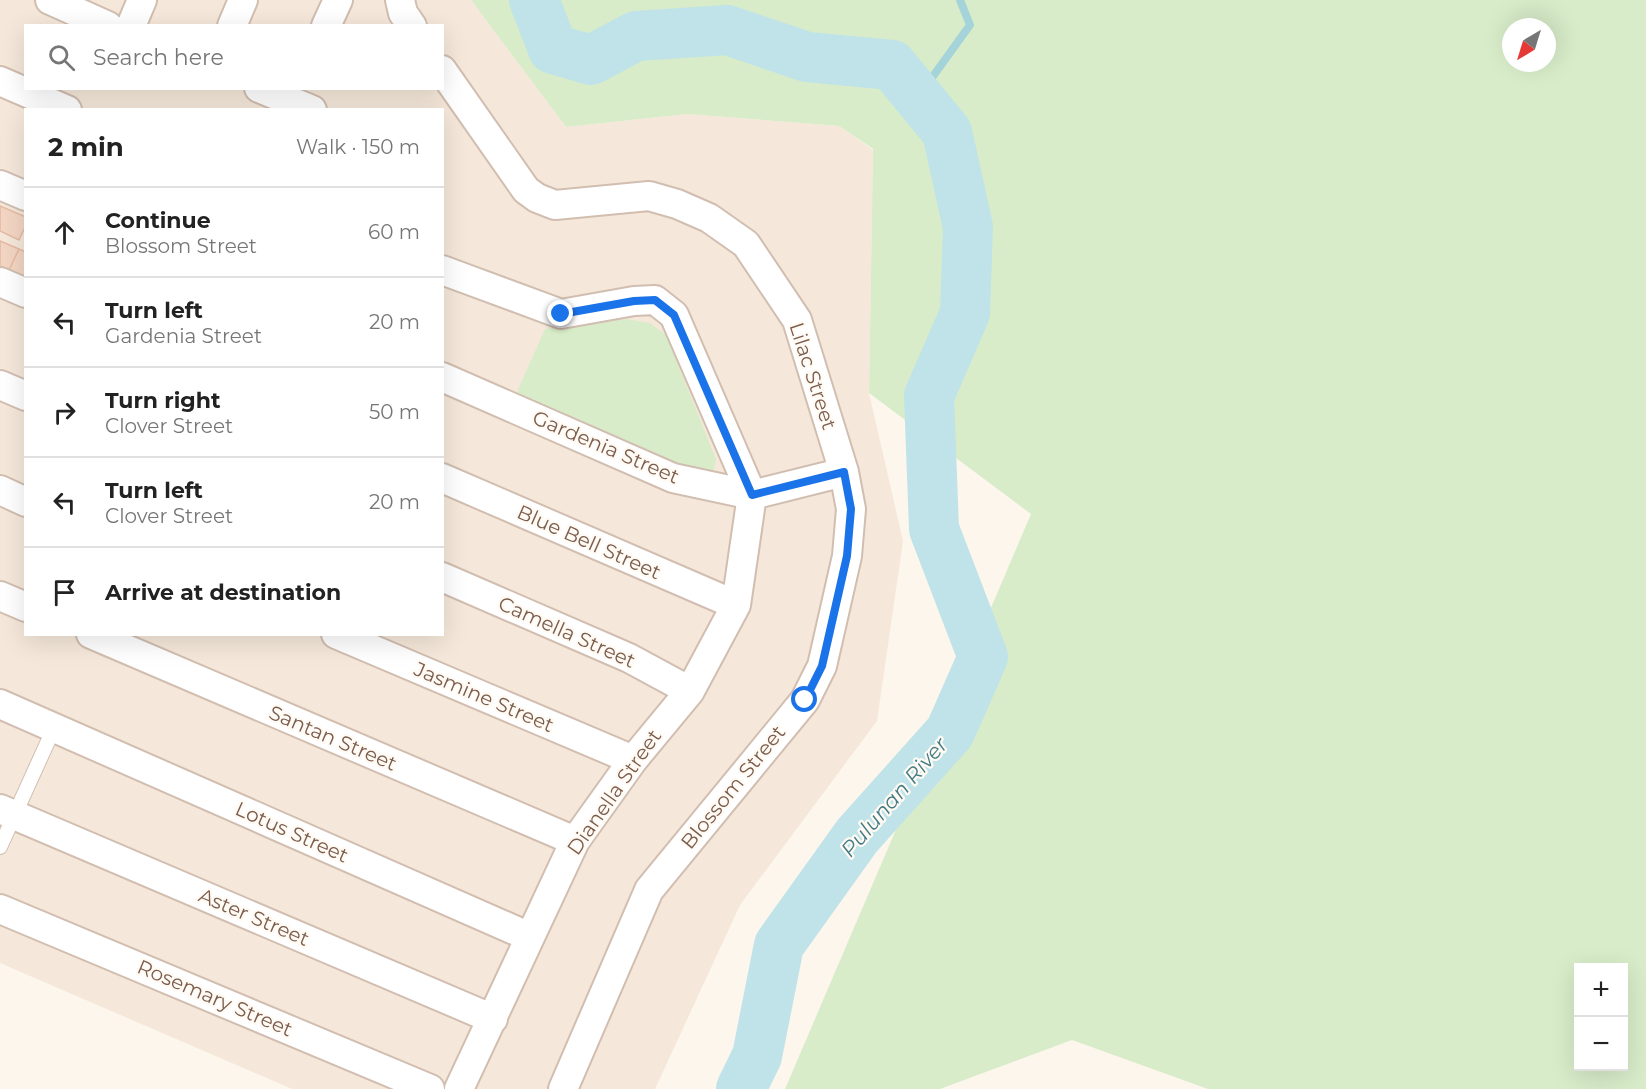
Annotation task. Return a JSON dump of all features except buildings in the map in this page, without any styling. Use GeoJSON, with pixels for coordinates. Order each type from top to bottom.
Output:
{"type":"FeatureCollection","features":[{"type":"Feature","properties":{"kind":"street"},"geometry":{"type":"LineString","coordinates":[[50,0],[104,24]]}},
{"type":"Feature","properties":{"kind":"street"},"geometry":{"type":"LineString","coordinates":[[132,24],[142,0]]}},
{"type":"Feature","properties":{"kind":"street"},"geometry":{"type":"LineString","coordinates":[[233,24],[243,0]]}},
{"type":"Feature","properties":{"kind":"street"},"geometry":{"type":"LineString","coordinates":[[327,24],[338,0]]}},
{"type":"Feature","properties":{"kind":"street"},"geometry":{"type":"LineString","coordinates":[[400,0],[403,13],[411,24]]}},
{"type":"Feature","properties":{"kind":"street","name":"Lilac Street"},"geometry":{"type":"LineString","coordinates":[[444,73],[526,190],[537,198],[555,205],[649,196],[677,204],[709,218],[746,244],[796,320],[844,472]]}},
{"type":"Feature","properties":{"kind":"street"},"geometry":{"type":"LineString","coordinates":[[0,81],[62,108]]}},
{"type":"Feature","properties":{"kind":"street"},"geometry":{"type":"LineString","coordinates":[[266,90],[299,100]]}},
{"type":"Feature","properties":{"kind":"street"},"geometry":{"type":"LineString","coordinates":[[0,185],[24,195]]}},
{"type":"Feature","properties":{"kind":"street"},"geometry":{"type":"LineString","coordinates":[[444,271],[561,314],[634,301],[655,300],[674,315],[752,495]]}},
{"type":"Feature","properties":{"kind":"street"},"geometry":{"type":"LineString","coordinates":[[0,282],[24,292]]}},
{"type":"Feature","properties":{"kind":"street","name":"Gardenia Street"},"geometry":{"type":"LineString","coordinates":[[444,378],[673,478],[752,495],[844,472]]}},
{"type":"Feature","properties":{"kind":"street"},"geometry":{"type":"LineString","coordinates":[[0,385],[24,395]]}},
{"type":"Feature","properties":{"kind":"street","name":"Blossom Street"},"geometry":{"type":"LineString","coordinates":[[563,1089],[649,891],[805,700],[822,666],[847,556],[851,509],[844,472]]}},
{"type":"Feature","properties":{"kind":"street","name":"Blue Bell Street"},"geometry":{"type":"LineString","coordinates":[[444,479],[736,605]]}},
{"type":"Feature","properties":{"kind":"street"},"geometry":{"type":"LineString","coordinates":[[0,490],[24,500]]}},
{"type":"Feature","properties":{"kind":"street","name":"Dianella Street"},"geometry":{"type":"LineString","coordinates":[[459,1089],[575,840],[633,760],[690,691],[736,605],[752,495]]}},
{"type":"Feature","properties":{"kind":"street","name":"Camella Street"},"geometry":{"type":"LineString","coordinates":[[444,578],[629,658],[690,691]]}},
{"type":"Feature","properties":{"kind":"street"},"geometry":{"type":"LineString","coordinates":[[0,596],[24,606]]}},
{"type":"Feature","properties":{"kind":"street","name":"Santan Street"},"geometry":{"type":"LineString","coordinates":[[96,636],[575,840]]}},
{"type":"Feature","properties":{"kind":"street","name":"Jasmine Street"},"geometry":{"type":"LineString","coordinates":[[341,636],[633,760]]}},
{"type":"Feature","properties":{"kind":"street","name":"Lotus Street"},"geometry":{"type":"LineString","coordinates":[[0,704],[530,937]]}},
{"type":"Feature","properties":{"kind":"street","name":"Aster Street"},"geometry":{"type":"LineString","coordinates":[[7,812],[493,1019]]}},
{"type":"Feature","properties":{"kind":"street","name":"Rosemary Street"},"geometry":{"type":"LineString","coordinates":[[0,909],[430,1089]]}},
{"type":"Feature","properties":{"kind":"lane"},"geometry":{"type":"LineString","coordinates":[[0,848],[7,812],[54,728]]}},
{"type":"Feature","properties":{"kind":"shaded area"},"geometry":{"type":"Polygon","coordinates":[[[0,0],[471,0],[566,127],[687,114],[839,126],[873,150],[869,393],[903,541],[877,721],[740,905],[655,1089],[292,1089],[0,963],[0,0]]]}},
{"type":"Feature","properties":{"kind":"green space"},"geometry":{"type":"Polygon","coordinates":[[[471,0],[1646,0],[1646,1089],[1208,1089],[1072,1040],[940,1089],[785,1089],[1031,514],[869,393],[873,149],[839,126],[687,114],[566,127],[471,0]]]}},
{"type":"Feature","properties":{"kind":"green space"},"geometry":{"type":"Polygon","coordinates":[[[626,319],[650,323],[666,335],[716,459],[714,469],[704,477],[515,396],[545,329],[626,319]]]}},
{"type":"Feature","properties":{"kind":"waterway","name":"Pulunan River"},"geometry":{"type":"LineString","coordinates":[[534,0],[553,49],[591,60],[636,36],[727,30],[807,57],[892,65],[947,132],[968,227],[965,313],[929,396],[934,529],[983,657],[950,732],[857,836],[779,945],[757,1056],[741,1089]]}},
{"type":"Feature","properties":{"kind":"waterway"},"geometry":{"type":"LineString","coordinates":[[918,97],[970,25],[960,0]]}},
{"type":"Feature","properties":{"kind":"route"},"geometry":{"type":"LineString","coordinates":[[561,314],[634,301],[655,300],[674,315],[752,495],[844,472],[851,509],[847,556],[822,666],[805,700]]}}]}
